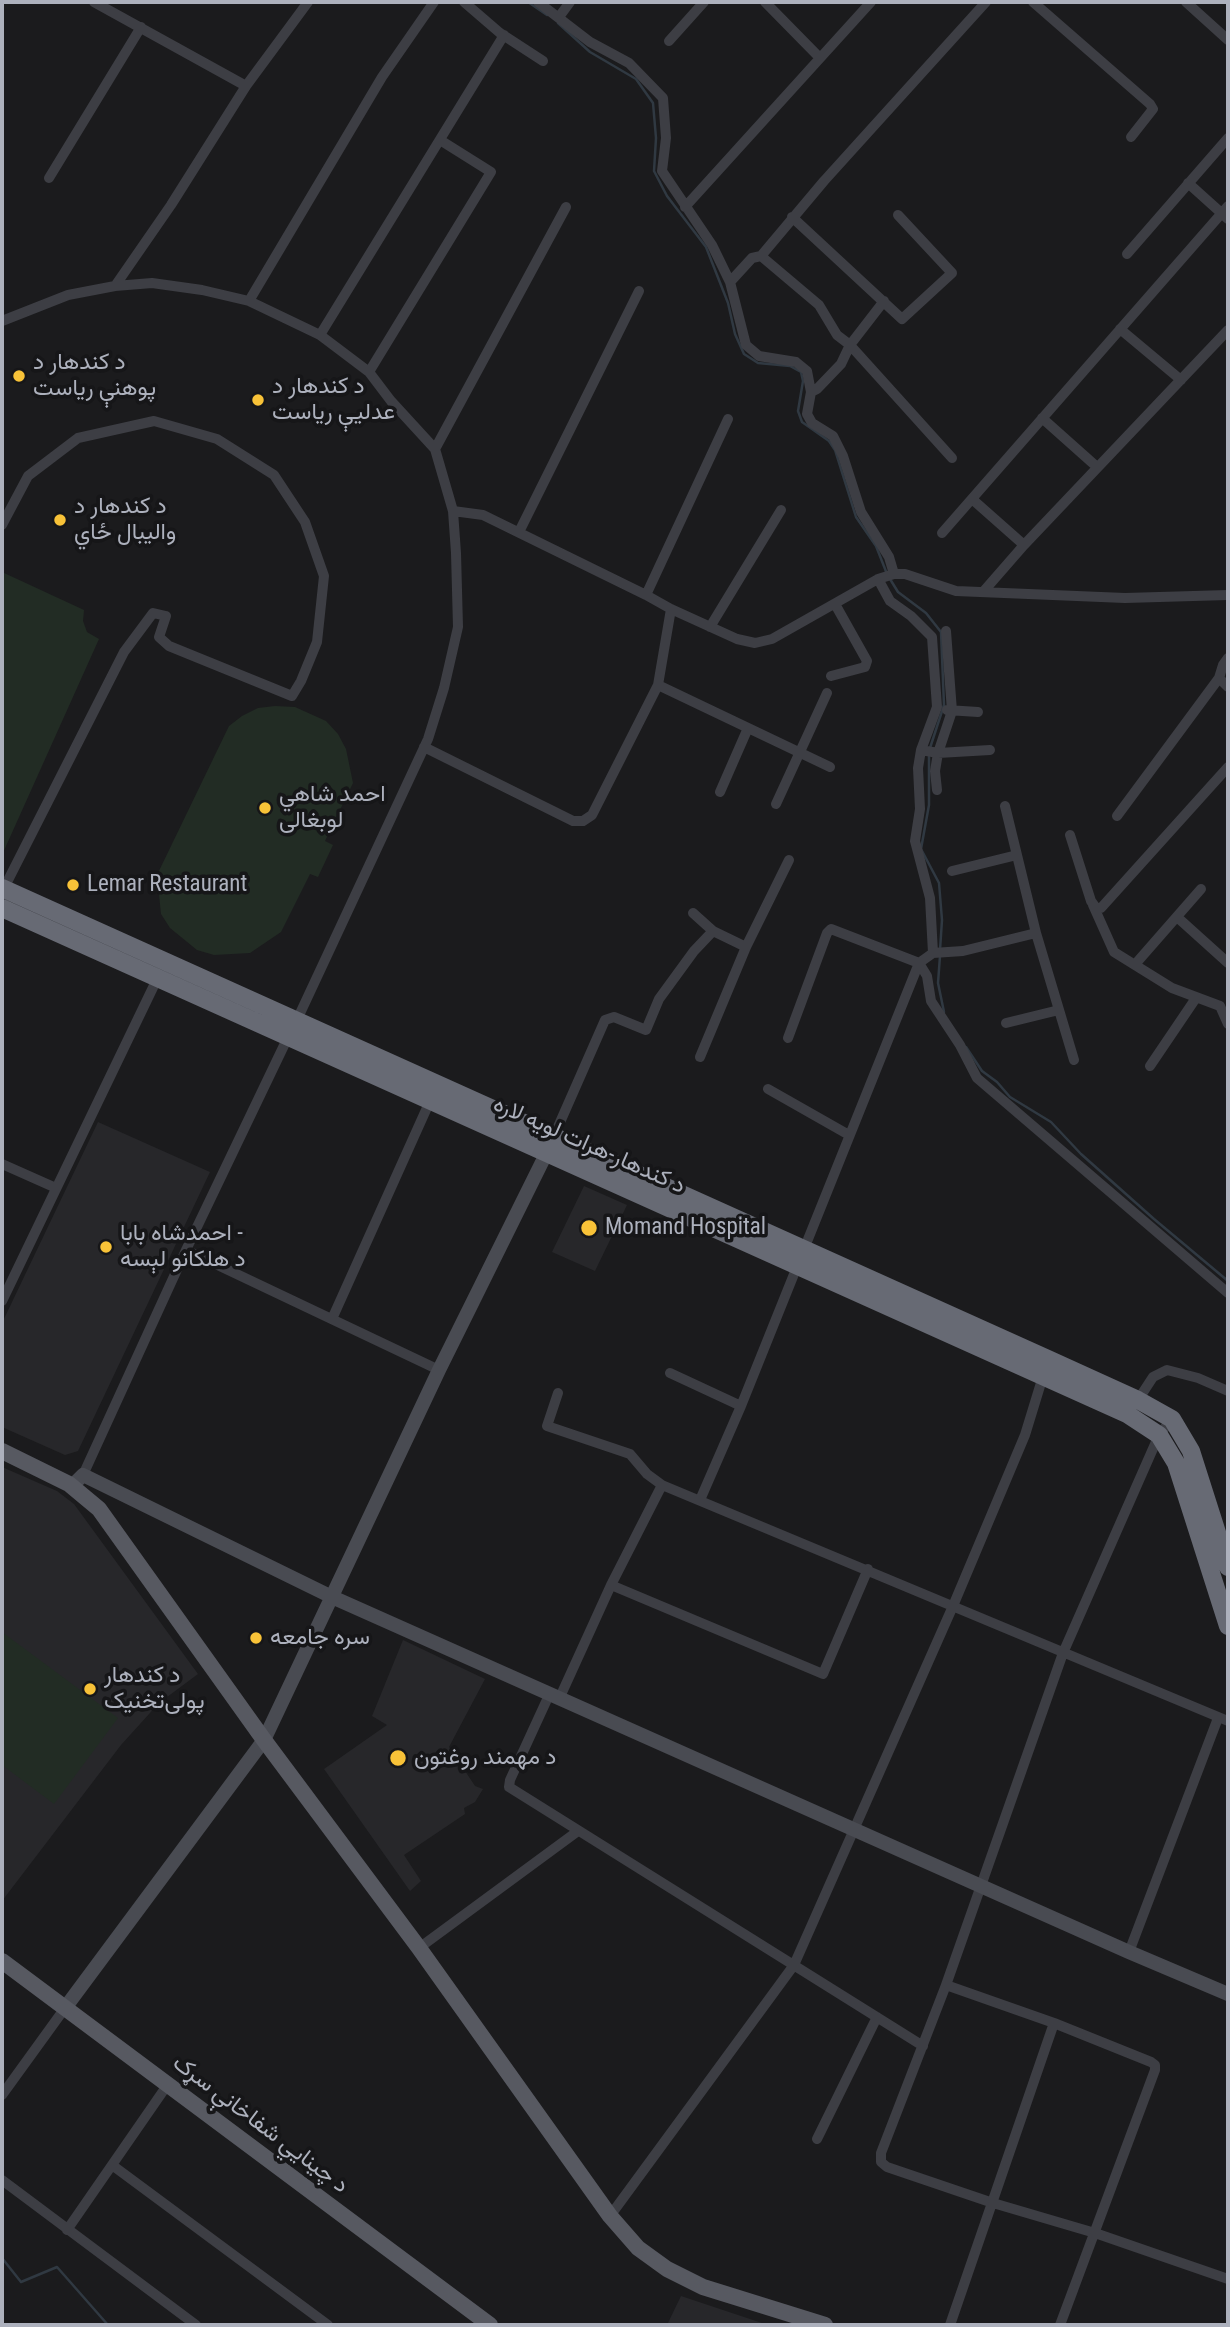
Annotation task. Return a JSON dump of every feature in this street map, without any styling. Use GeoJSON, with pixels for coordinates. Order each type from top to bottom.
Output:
{"type":"FeatureCollection","features":[{"type":"Feature","properties":{"kind":"highway","name":"د کندهار-هرات لويه لاره"},"geometry":{"type":"LineString","coordinates":[[2,890],[1138,1400],[1172,1419]]}},
{"type":"Feature","properties":{"kind":"highway","name":"د کندهار-هرات لويه لاره"},"geometry":{"type":"LineString","coordinates":[[2,908],[1128,1414],[1159,1435],[1175,1463],[1228,1626]]}},
{"type":"Feature","properties":{"kind":"highway"},"geometry":{"type":"LineString","coordinates":[[1172,1419],[1191,1451],[1228,1567]]}},
{"type":"Feature","properties":{"kind":"main road"},"geometry":{"type":"LineString","coordinates":[[2,1451],[77,1481],[95,1503],[610,2216],[638,2248],[703,2287],[825,2325]]}},
{"type":"Feature","properties":{"kind":"main road","name":"د چينايي شفاخانې سړک"},"geometry":{"type":"LineString","coordinates":[[2,1962],[490,2325]]}},
{"type":"Feature","properties":{"kind":"street"},"geometry":{"type":"LineString","coordinates":[[94,2],[246,86]]}},
{"type":"Feature","properties":{"kind":"street"},"geometry":{"type":"LineString","coordinates":[[115,286],[164,216],[246,86],[308,2]]}},
{"type":"Feature","properties":{"kind":"street"},"geometry":{"type":"LineString","coordinates":[[250,301],[382,76],[434,2]]}},
{"type":"Feature","properties":{"kind":"street"},"geometry":{"type":"LineString","coordinates":[[464,2],[504,35],[543,61]]}},
{"type":"Feature","properties":{"kind":"street"},"geometry":{"type":"LineString","coordinates":[[538,2],[590,42],[629,63],[663,98],[666,138],[662,171],[712,245],[730,282],[746,345],[759,356],[796,362],[807,371],[811,392],[807,414],[812,423],[833,436],[843,456],[861,512],[889,557],[894,574]]}},
{"type":"Feature","properties":{"kind":"street"},"geometry":{"type":"LineString","coordinates":[[559,17],[570,2]]}},
{"type":"Feature","properties":{"kind":"street"},"geometry":{"type":"LineString","coordinates":[[669,41],[704,2]]}},
{"type":"Feature","properties":{"kind":"street"},"geometry":{"type":"LineString","coordinates":[[765,2],[820,58]]}},
{"type":"Feature","properties":{"kind":"street"},"geometry":{"type":"LineString","coordinates":[[775,12],[784,2]]}},
{"type":"Feature","properties":{"kind":"street"},"geometry":{"type":"LineString","coordinates":[[685,207],[871,2]]}},
{"type":"Feature","properties":{"kind":"street"},"geometry":{"type":"LineString","coordinates":[[730,282],[752,258],[761,256],[792,217],[986,2]]}},
{"type":"Feature","properties":{"kind":"street"},"geometry":{"type":"LineString","coordinates":[[1033,2],[1150,104],[1153,109],[1131,137]]}},
{"type":"Feature","properties":{"kind":"street"},"geometry":{"type":"LineString","coordinates":[[1186,2],[1228,40]]}},
{"type":"Feature","properties":{"kind":"street"},"geometry":{"type":"LineString","coordinates":[[49,178],[141,27]]}},
{"type":"Feature","properties":{"kind":"street"},"geometry":{"type":"LineString","coordinates":[[320,335],[504,35]]}},
{"type":"Feature","properties":{"kind":"street"},"geometry":{"type":"LineString","coordinates":[[1126,254],[1228,138]]}},
{"type":"Feature","properties":{"kind":"street"},"geometry":{"type":"LineString","coordinates":[[369,372],[491,172],[440,140]]}},
{"type":"Feature","properties":{"kind":"street"},"geometry":{"type":"LineString","coordinates":[[942,533],[1120,329],[1226,213],[1188,184]]}},
{"type":"Feature","properties":{"kind":"street"},"geometry":{"type":"LineString","coordinates":[[435,449],[566,207]]}},
{"type":"Feature","properties":{"kind":"street"},"geometry":{"type":"LineString","coordinates":[[792,217],[900,318],[904,318],[952,273],[898,215]]}},
{"type":"Feature","properties":{"kind":"street"},"geometry":{"type":"LineString","coordinates":[[761,256],[819,305],[837,335],[850,345],[952,458]]}},
{"type":"Feature","properties":{"kind":"street"},"geometry":{"type":"LineString","coordinates":[[2,321],[68,295],[115,286],[152,283],[202,290],[250,301],[320,335],[369,372],[391,401],[435,449],[453,511],[458,627],[444,688],[424,747],[77,1481],[331,1597],[1228,1994]]}},
{"type":"Feature","properties":{"kind":"street"},"geometry":{"type":"LineString","coordinates":[[519,532],[639,291]]}},
{"type":"Feature","properties":{"kind":"street"},"geometry":{"type":"LineString","coordinates":[[811,392],[841,364],[850,345],[884,301]]}},
{"type":"Feature","properties":{"kind":"street"},"geometry":{"type":"LineString","coordinates":[[1120,329],[1181,380]]}},
{"type":"Feature","properties":{"kind":"street"},"geometry":{"type":"LineString","coordinates":[[983,592],[1024,545],[1228,330]]}},
{"type":"Feature","properties":{"kind":"street"},"geometry":{"type":"LineString","coordinates":[[1042,418],[1097,467]]}},
{"type":"Feature","properties":{"kind":"street"},"geometry":{"type":"LineString","coordinates":[[646,594],[728,419]]}},
{"type":"Feature","properties":{"kind":"street"},"geometry":{"type":"LineString","coordinates":[[2,525],[28,475],[78,438],[154,421],[217,439],[274,475],[305,523],[324,576],[317,642],[302,681],[292,696],[169,646],[159,637],[166,615],[153,613],[124,652],[2,890]]}},
{"type":"Feature","properties":{"kind":"street"},"geometry":{"type":"LineString","coordinates":[[972,499],[1024,545]]}},
{"type":"Feature","properties":{"kind":"street"},"geometry":{"type":"LineString","coordinates":[[710,626],[781,510]]}},
{"type":"Feature","properties":{"kind":"street"},"geometry":{"type":"LineString","coordinates":[[453,511],[482,515],[646,594],[671,610],[737,639],[755,643],[772,639],[880,578],[894,574],[905,574],[956,591],[1125,598],[1228,595]]}},
{"type":"Feature","properties":{"kind":"street"},"geometry":{"type":"LineString","coordinates":[[880,578],[890,601],[932,636],[937,707],[921,750],[918,768],[920,809],[915,841],[930,898],[933,953]]}},
{"type":"Feature","properties":{"kind":"street"},"geometry":{"type":"LineString","coordinates":[[831,676],[865,667],[867,661],[835,604]]}},
{"type":"Feature","properties":{"kind":"street"},"geometry":{"type":"LineString","coordinates":[[424,747],[573,821],[583,821],[592,815],[658,685],[671,610]]}},
{"type":"Feature","properties":{"kind":"street"},"geometry":{"type":"LineString","coordinates":[[937,790],[934,771],[952,711],[946,631]]}},
{"type":"Feature","properties":{"kind":"street"},"geometry":{"type":"LineString","coordinates":[[1117,816],[1219,678],[1228,658]]}},
{"type":"Feature","properties":{"kind":"street"},"geometry":{"type":"LineString","coordinates":[[1219,678],[1228,687]]}},
{"type":"Feature","properties":{"kind":"street"},"geometry":{"type":"LineString","coordinates":[[658,685],[830,767]]}},
{"type":"Feature","properties":{"kind":"street"},"geometry":{"type":"LineString","coordinates":[[776,804],[827,693]]}},
{"type":"Feature","properties":{"kind":"street"},"geometry":{"type":"LineString","coordinates":[[937,707],[952,711],[978,712]]}},
{"type":"Feature","properties":{"kind":"street"},"geometry":{"type":"LineString","coordinates":[[720,792],[748,728]]}},
{"type":"Feature","properties":{"kind":"street"},"geometry":{"type":"LineString","coordinates":[[921,750],[938,753],[990,750]]}},
{"type":"Feature","properties":{"kind":"street"},"geometry":{"type":"LineString","coordinates":[[1093,905],[1101,908],[1228,767]]}},
{"type":"Feature","properties":{"kind":"street"},"geometry":{"type":"LineString","coordinates":[[1005,806],[1036,933],[1074,1060]]}},
{"type":"Feature","properties":{"kind":"street"},"geometry":{"type":"LineString","coordinates":[[1070,835],[1093,905],[1114,952],[1172,988],[1220,1006],[1228,1024]]}},
{"type":"Feature","properties":{"kind":"street"},"geometry":{"type":"LineString","coordinates":[[952,871],[1017,855]]}},
{"type":"Feature","properties":{"kind":"street"},"geometry":{"type":"LineString","coordinates":[[699,1057],[746,947],[789,860]]}},
{"type":"Feature","properties":{"kind":"street"},"geometry":{"type":"LineString","coordinates":[[1139,961],[1201,888]]}},
{"type":"Feature","properties":{"kind":"street"},"geometry":{"type":"LineString","coordinates":[[693,913],[713,931],[746,947]]}},
{"type":"Feature","properties":{"kind":"street"},"geometry":{"type":"LineString","coordinates":[[1177,917],[1228,963]]}},
{"type":"Feature","properties":{"kind":"street"},"geometry":{"type":"LineString","coordinates":[[788,1038],[827,933],[831,929],[919,963],[927,976],[931,1001],[977,1077],[1228,1293]]}},
{"type":"Feature","properties":{"kind":"street"},"geometry":{"type":"LineString","coordinates":[[2,2095],[264,1740],[439,1370],[546,1154],[605,1020],[614,1017],[646,1030],[659,999],[694,951],[713,931]]}},
{"type":"Feature","properties":{"kind":"street"},"geometry":{"type":"LineString","coordinates":[[701,1500],[919,963],[933,953],[963,950],[1036,933]]}},
{"type":"Feature","properties":{"kind":"street"},"geometry":{"type":"LineString","coordinates":[[2,1301],[165,962]]}},
{"type":"Feature","properties":{"kind":"street"},"geometry":{"type":"LineString","coordinates":[[1150,1066],[1196,998]]}},
{"type":"Feature","properties":{"kind":"street"},"geometry":{"type":"LineString","coordinates":[[1006,1023],[1059,1010]]}},
{"type":"Feature","properties":{"kind":"street"},"geometry":{"type":"LineString","coordinates":[[768,1089],[849,1135]]}},
{"type":"Feature","properties":{"kind":"street"},"geometry":{"type":"LineString","coordinates":[[332,1319],[430,1101]]}},
{"type":"Feature","properties":{"kind":"street"},"geometry":{"type":"LineString","coordinates":[[2,1164],[56,1188]]}},
{"type":"Feature","properties":{"kind":"street"},"geometry":{"type":"LineString","coordinates":[[186,1250],[439,1370]]}},
{"type":"Feature","properties":{"kind":"street"},"geometry":{"type":"LineString","coordinates":[[610,2216],[794,1965],[953,1606],[1025,1435],[1049,1360]]}},
{"type":"Feature","properties":{"kind":"street"},"geometry":{"type":"LineString","coordinates":[[1138,1400],[1153,1377],[1167,1370],[1198,1378],[1228,1391]]}},
{"type":"Feature","properties":{"kind":"street"},"geometry":{"type":"LineString","coordinates":[[670,1373],[741,1406]]}},
{"type":"Feature","properties":{"kind":"street"},"geometry":{"type":"LineString","coordinates":[[558,1393],[547,1426],[630,1454],[647,1474],[662,1485],[1223,1719],[1129,1952]]}},
{"type":"Feature","properties":{"kind":"street"},"geometry":{"type":"LineString","coordinates":[[1172,1419],[1159,1435],[1063,1653],[946,1985],[881,2153],[881,2162],[887,2167],[993,2203],[1095,2233],[1228,2279]]}},
{"type":"Feature","properties":{"kind":"street"},"geometry":{"type":"LineString","coordinates":[[662,1485],[510,1780],[509,1787],[923,2046]]}},
{"type":"Feature","properties":{"kind":"street"},"geometry":{"type":"LineString","coordinates":[[611,1585],[823,1674],[868,1569]]}},
{"type":"Feature","properties":{"kind":"street"},"geometry":{"type":"LineString","coordinates":[[419,1948],[578,1830]]}},
{"type":"Feature","properties":{"kind":"street"},"geometry":{"type":"LineString","coordinates":[[946,1985],[1054,2023],[1155,2065],[1060,2325]]}},
{"type":"Feature","properties":{"kind":"street"},"geometry":{"type":"LineString","coordinates":[[817,2139],[877,2017]]}},
{"type":"Feature","properties":{"kind":"street"},"geometry":{"type":"LineString","coordinates":[[950,2325],[1054,2023]]}},
{"type":"Feature","properties":{"kind":"street"},"geometry":{"type":"LineString","coordinates":[[67,2230],[168,2084]]}},
{"type":"Feature","properties":{"kind":"street"},"geometry":{"type":"LineString","coordinates":[[112,2165],[328,2325]]}},
{"type":"Feature","properties":{"kind":"street"},"geometry":{"type":"LineString","coordinates":[[2,2180],[195,2325]]}},
{"type":"Feature","properties":{"kind":"shaded area"},"geometry":{"type":"Polygon","coordinates":[[[2,572],[84,610],[83,621],[87,632],[99,639],[2,855],[2,572]]]}},
{"type":"Feature","properties":{"kind":"shaded area","name":"احمد شاهي لوبغالی"},"geometry":{"type":"Polygon","coordinates":[[[295,707],[326,721],[338,734],[346,749],[353,783],[325,841],[333,845],[318,877],[310,874],[281,932],[250,953],[214,955],[197,950],[170,928],[161,914],[157,875],[229,726],[258,708],[295,707]]]}},
{"type":"Feature","properties":{"kind":"shaded area","name":"احمدشاه بابا - د هلکانو لېسه"},"geometry":{"type":"Polygon","coordinates":[[[98,1122],[210,1172],[78,1451],[65,1455],[2,1427],[2,1323],[98,1122]]]}},
{"type":"Feature","properties":{"kind":"shaded area","name":"Momand Hospital"},"geometry":{"type":"Polygon","coordinates":[[[584,1186],[627,1205],[595,1271],[552,1252],[584,1186]]]}},
{"type":"Feature","properties":{"kind":"shaded area","name":"د کندهار پولی‌تخنیک"},"geometry":{"type":"Polygon","coordinates":[[[2,1467],[57,1491],[74,1504],[198,1674],[159,1703],[121,1745],[2,1901],[2,1467]]]}},
{"type":"Feature","properties":{"kind":"shaded area"},"geometry":{"type":"Polygon","coordinates":[[[2,1632],[118,1718],[54,1804],[2,1765],[2,1632]]]}},
{"type":"Feature","properties":{"kind":"shaded area","name":"د مهمند روغتون"},"geometry":{"type":"Polygon","coordinates":[[[403,1640],[485,1679],[449,1747],[475,1786],[483,1789],[475,1802],[464,1808],[465,1814],[404,1855],[421,1881],[410,1891],[324,1769],[387,1725],[372,1716],[403,1640]]]}},
{"type":"Feature","properties":{"kind":"shaded area"},"geometry":{"type":"Polygon","coordinates":[[[681,2296],[768,2325],[667,2325],[681,2296]]]}},
{"type":"Feature","properties":{"kind":"waterway"},"geometry":{"type":"LineString","coordinates":[[528,2],[547,15]]}},
{"type":"Feature","properties":{"kind":"waterway"},"geometry":{"type":"LineString","coordinates":[[558,23],[590,52],[636,79],[653,103],[656,138],[654,171],[667,196],[706,247],[744,354],[758,363],[790,366],[801,372],[803,381],[798,411],[802,422],[829,441],[835,450],[856,517],[876,546],[887,574]]}},
{"type":"Feature","properties":{"kind":"waterway"},"geometry":{"type":"LineString","coordinates":[[890,579],[898,592],[926,613],[941,632],[944,705],[930,748]]}},
{"type":"Feature","properties":{"kind":"waterway"},"geometry":{"type":"LineString","coordinates":[[929,755],[929,805],[921,849],[939,883],[942,920],[940,950]]}},
{"type":"Feature","properties":{"kind":"waterway"},"geometry":{"type":"LineString","coordinates":[[940,956],[938,983],[944,1012]]}},
{"type":"Feature","properties":{"kind":"waterway"},"geometry":{"type":"LineString","coordinates":[[966,1047],[982,1071],[997,1082],[1010,1097],[1051,1122],[1081,1154],[1228,1281]]}},
{"type":"Feature","properties":{"kind":"waterway"},"geometry":{"type":"LineString","coordinates":[[2,2258],[21,2282],[57,2267],[108,2325]]}},
{"type":"Feature","properties":{"kind":"place","name":"د کندهار د پوهنې رياست"},"geometry":{"type":"Point","coordinates":[19,376]}},
{"type":"Feature","properties":{"kind":"place","name":"د کندهار د عدلیې رياست"},"geometry":{"type":"Point","coordinates":[258,400]}},
{"type":"Feature","properties":{"kind":"place","name":"د کندهار د واليبال ځاي"},"geometry":{"type":"Point","coordinates":[60,520]}},
{"type":"Feature","properties":{"kind":"place","name":"احمد شاهي لوبغالی"},"geometry":{"type":"Point","coordinates":[265,808]}},
{"type":"Feature","properties":{"kind":"place","name":"Lemar Restaurant"},"geometry":{"type":"Point","coordinates":[73,885]}},
{"type":"Feature","properties":{"kind":"place","name":"Momand Hospital"},"geometry":{"type":"Point","coordinates":[589,1228]}},
{"type":"Feature","properties":{"kind":"place","name":"احمدشاه بابا - د هلکانو لېسه"},"geometry":{"type":"Point","coordinates":[106,1247]}},
{"type":"Feature","properties":{"kind":"place","name":"سره جامعه"},"geometry":{"type":"Point","coordinates":[256,1638]}},
{"type":"Feature","properties":{"kind":"place","name":"د کندهار پولی‌تخنیک"},"geometry":{"type":"Point","coordinates":[90,1689]}},
{"type":"Feature","properties":{"kind":"place","name":"د مهمند روغتون"},"geometry":{"type":"Point","coordinates":[398,1758]}}]}
